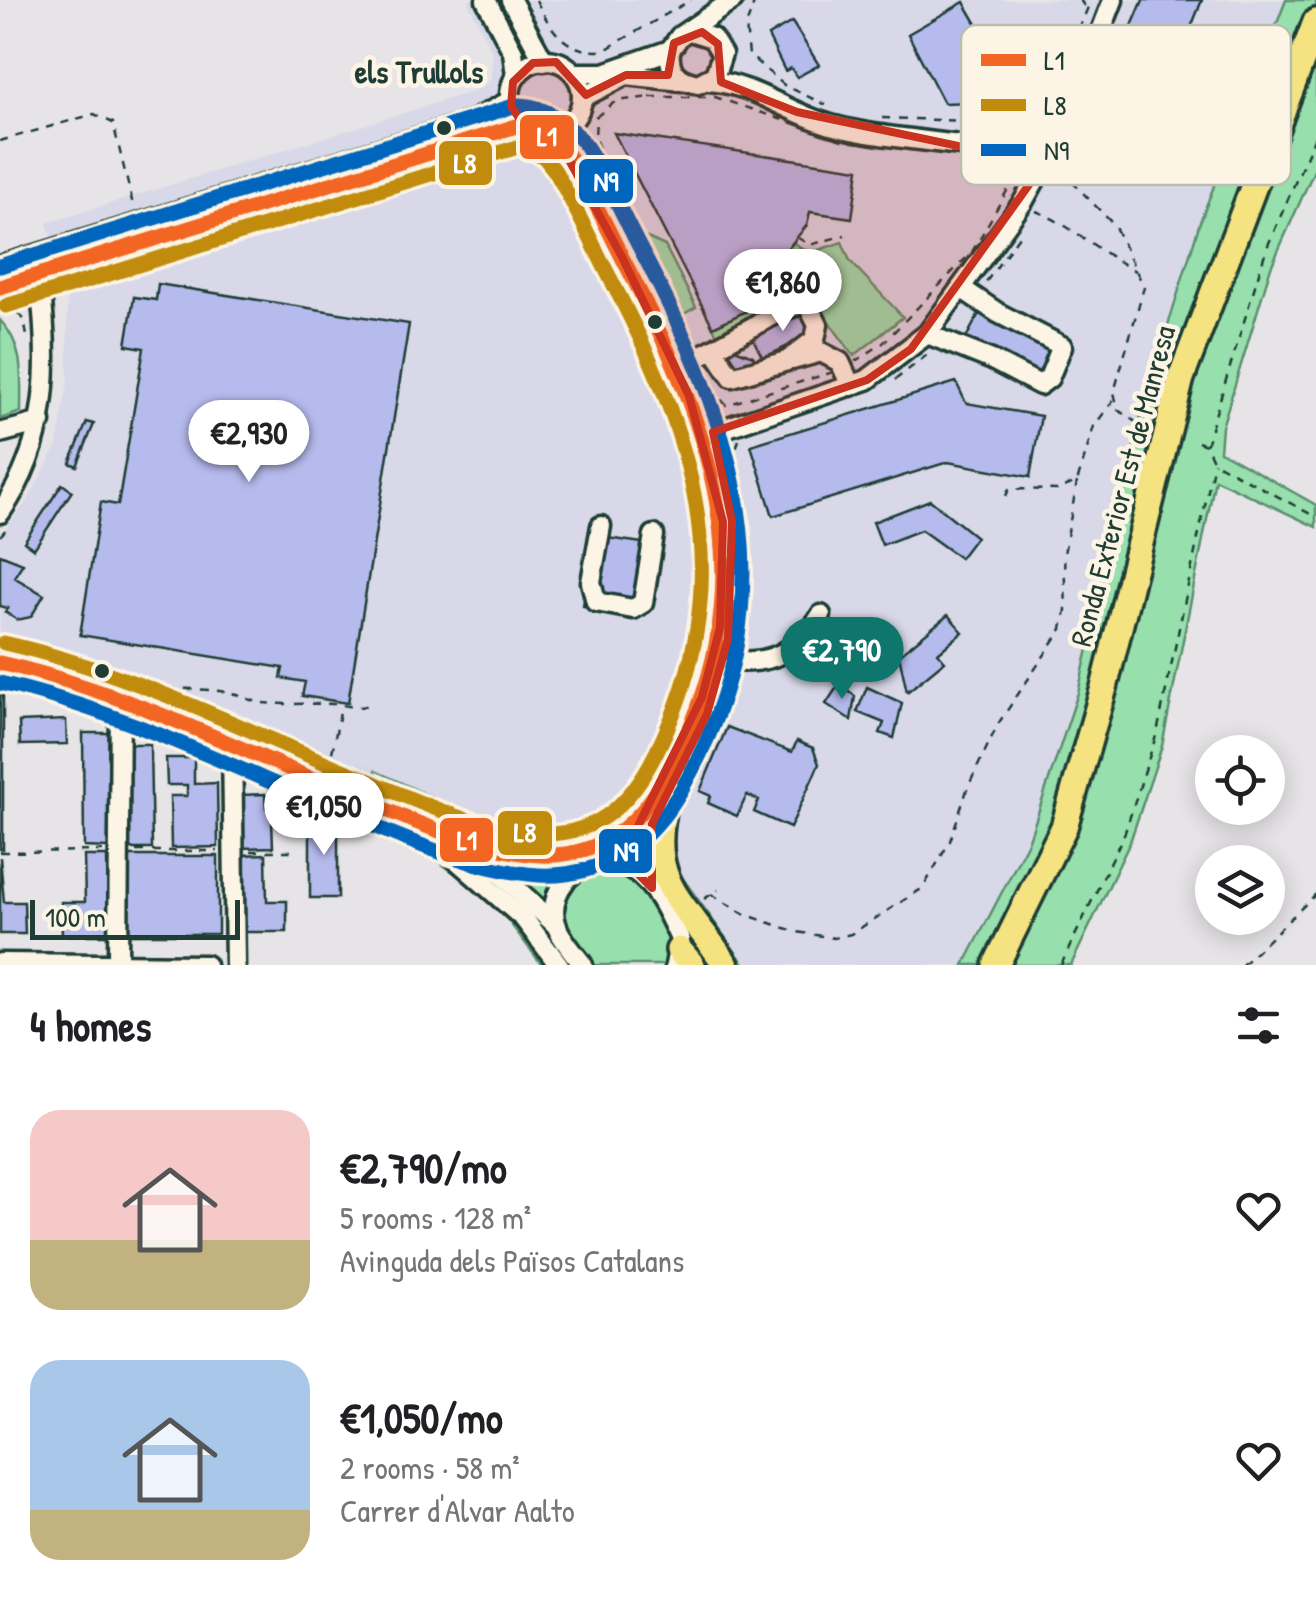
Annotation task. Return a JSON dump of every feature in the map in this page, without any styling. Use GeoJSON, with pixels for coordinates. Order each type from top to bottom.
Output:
{"type":"FeatureCollection","features":[{"type":"Feature","properties":{"kind":"highway","name":"Ronda Exterior Est de Manresa"},"geometry":{"type":"LineString","coordinates":[[1291,88],[1316,22]]}},
{"type":"Feature","properties":{"kind":"highway","name":"Ronda Exterior Est de Manresa"},"geometry":{"type":"LineString","coordinates":[[1291,134],[1316,68]]}},
{"type":"Feature","properties":{"kind":"highway","name":"Ronda Exterior Est de Manresa"},"geometry":{"type":"LineString","coordinates":[[996,965],[1064,826],[1105,684],[1181,378],[1254,185]]}},
{"type":"Feature","properties":{"kind":"highway","name":"Ronda Exterior Est de Manresa"},"geometry":{"type":"LineString","coordinates":[[1013,965],[1045,909],[1100,769],[1196,384],[1272,185]]}},
{"type":"Feature","properties":{"kind":"highway"},"geometry":{"type":"LineString","coordinates":[[658,791],[656,835],[664,876],[726,965]]}},
{"type":"Feature","properties":{"kind":"street"},"geometry":{"type":"LineString","coordinates":[[0,266],[494,113],[510,100],[516,76],[512,52],[486,0]]}},
{"type":"Feature","properties":{"kind":"street"},"geometry":{"type":"LineString","coordinates":[[511,0],[538,62]]}},
{"type":"Feature","properties":{"kind":"street"},"geometry":{"type":"LineString","coordinates":[[512,52],[538,62],[560,63],[574,73],[604,73],[670,50],[680,36],[693,32],[733,0]]}},
{"type":"Feature","properties":{"kind":"street"},"geometry":{"type":"LineString","coordinates":[[1103,25],[1113,0]]}},
{"type":"Feature","properties":{"kind":"street"},"geometry":{"type":"LineString","coordinates":[[693,32],[712,38],[722,54],[720,68],[709,80]]}},
{"type":"Feature","properties":{"kind":"street"},"geometry":{"type":"LineString","coordinates":[[670,50],[673,71],[682,80]]}},
{"type":"Feature","properties":{"kind":"street"},"geometry":{"type":"LineString","coordinates":[[516,76],[538,62]]}},
{"type":"Feature","properties":{"kind":"street"},"geometry":{"type":"LineString","coordinates":[[574,73],[582,98]]}},
{"type":"Feature","properties":{"kind":"street"},"geometry":{"type":"LineString","coordinates":[[719,660],[723,522],[704,438],[678,367],[573,144],[571,123],[582,98],[626,75],[741,83],[827,124],[961,145]]}},
{"type":"Feature","properties":{"kind":"street"},"geometry":{"type":"LineString","coordinates":[[510,100],[523,124]]}},
{"type":"Feature","properties":{"kind":"street"},"geometry":{"type":"LineString","coordinates":[[543,132],[571,123]]}},
{"type":"Feature","properties":{"kind":"street"},"geometry":{"type":"LineString","coordinates":[[0,287],[523,124],[543,132],[562,147],[712,432],[733,532],[732,608],[707,714],[636,830],[565,880],[556,896],[557,926]]}},
{"type":"Feature","properties":{"kind":"street"},"geometry":{"type":"LineString","coordinates":[[712,432],[745,429],[846,376],[867,380],[926,334],[955,288],[1037,185]]}},
{"type":"Feature","properties":{"kind":"street"},"geometry":{"type":"LineString","coordinates":[[6,516],[30,461],[40,422],[46,360],[39,275]]}},
{"type":"Feature","properties":{"kind":"street"},"geometry":{"type":"LineString","coordinates":[[926,334],[976,352],[1040,385],[1049,378],[1062,346],[955,288]]}},
{"type":"Feature","properties":{"kind":"street"},"geometry":{"type":"LineString","coordinates":[[678,367],[779,312],[806,302],[818,325],[816,339],[787,362]]}},
{"type":"Feature","properties":{"kind":"street"},"geometry":{"type":"LineString","coordinates":[[713,349],[732,377],[821,352],[840,362],[846,376]]}},
{"type":"Feature","properties":{"kind":"street"},"geometry":{"type":"LineString","coordinates":[[0,433],[40,422]]}},
{"type":"Feature","properties":{"kind":"street"},"geometry":{"type":"LineString","coordinates":[[601,526],[591,582],[596,602],[633,609],[643,603],[654,535]]}},
{"type":"Feature","properties":{"kind":"street"},"geometry":{"type":"LineString","coordinates":[[719,660],[745,664],[782,656],[802,642],[821,615]]}},
{"type":"Feature","properties":{"kind":"street"},"geometry":{"type":"LineString","coordinates":[[0,663],[52,673],[120,697],[404,817],[487,862],[557,926],[581,964]]}},
{"type":"Feature","properties":{"kind":"street"},"geometry":{"type":"LineString","coordinates":[[118,962],[120,697]]}},
{"type":"Feature","properties":{"kind":"street"},"geometry":{"type":"LineString","coordinates":[[232,742],[236,965]]}},
{"type":"Feature","properties":{"kind":"street"},"geometry":{"type":"LineString","coordinates":[[523,854],[593,849],[658,791]]}},
{"type":"Feature","properties":{"kind":"street"},"geometry":{"type":"LineString","coordinates":[[652,888],[648,853],[658,791]]}},
{"type":"Feature","properties":{"kind":"street"},"geometry":{"type":"LineString","coordinates":[[404,817],[523,854],[633,869],[652,888],[680,940],[682,960]]}},
{"type":"Feature","properties":{"kind":"street"},"geometry":{"type":"LineString","coordinates":[[404,817],[506,902],[559,965]]}},
{"type":"Feature","properties":{"kind":"street"},"geometry":{"type":"LineString","coordinates":[[0,963],[206,965]]}},
{"type":"Feature","properties":{"kind":"path"},"geometry":{"type":"LineString","coordinates":[[536,0],[553,33],[589,51],[604,51],[691,0]]}},
{"type":"Feature","properties":{"kind":"path"},"geometry":{"type":"LineString","coordinates":[[754,0],[746,26],[749,55],[784,85],[838,110]]}},
{"type":"Feature","properties":{"kind":"path"},"geometry":{"type":"LineString","coordinates":[[1080,0],[1087,10]]}},
{"type":"Feature","properties":{"kind":"path"},"geometry":{"type":"LineString","coordinates":[[1081,25],[1091,0]]}},
{"type":"Feature","properties":{"kind":"path"},"geometry":{"type":"LineString","coordinates":[[0,141],[94,114],[113,123],[134,210]]}},
{"type":"Feature","properties":{"kind":"path"},"geometry":{"type":"LineString","coordinates":[[867,116],[961,120]]}},
{"type":"Feature","properties":{"kind":"path"},"geometry":{"type":"LineString","coordinates":[[1316,134],[1266,250],[1206,445],[1214,462],[1316,517]]}},
{"type":"Feature","properties":{"kind":"path"},"geometry":{"type":"LineString","coordinates":[[566,176],[678,367],[714,404]]}},
{"type":"Feature","properties":{"kind":"path"},"geometry":{"type":"LineString","coordinates":[[955,288],[1017,185]]}},
{"type":"Feature","properties":{"kind":"path"},"geometry":{"type":"LineString","coordinates":[[1072,185],[1114,224],[1144,287],[1122,356],[1116,399],[1118,410],[1147,430]]}},
{"type":"Feature","properties":{"kind":"path"},"geometry":{"type":"LineString","coordinates":[[746,400],[846,376],[913,316],[972,252],[1008,193]]}},
{"type":"Feature","properties":{"kind":"path"},"geometry":{"type":"LineString","coordinates":[[1036,210],[1063,222],[1104,255],[1137,272]]}},
{"type":"Feature","properties":{"kind":"path"},"geometry":{"type":"LineString","coordinates":[[621,213],[678,367],[691,427]]}},
{"type":"Feature","properties":{"kind":"path"},"geometry":{"type":"LineString","coordinates":[[798,238],[810,245],[845,235]]}},
{"type":"Feature","properties":{"kind":"path"},"geometry":{"type":"LineString","coordinates":[[59,310],[61,289],[70,278]]}},
{"type":"Feature","properties":{"kind":"path"},"geometry":{"type":"LineString","coordinates":[[0,302],[24,319],[29,346]]}},
{"type":"Feature","properties":{"kind":"path"},"geometry":{"type":"LineString","coordinates":[[719,410],[739,409],[846,376],[890,347]]}},
{"type":"Feature","properties":{"kind":"path"},"geometry":{"type":"LineString","coordinates":[[711,894],[744,914],[797,932],[842,938],[898,906],[928,881],[998,724],[1062,629],[1064,554],[1076,482],[1094,426],[1116,399]]}},
{"type":"Feature","properties":{"kind":"path"},"geometry":{"type":"LineString","coordinates":[[744,575],[746,541],[730,452],[738,434],[750,429],[745,429],[734,454],[748,521]]}},
{"type":"Feature","properties":{"kind":"path"},"geometry":{"type":"LineString","coordinates":[[1198,442],[1206,445]]}},
{"type":"Feature","properties":{"kind":"path"},"geometry":{"type":"LineString","coordinates":[[658,791],[708,634],[714,583],[712,522],[700,456]]}},
{"type":"Feature","properties":{"kind":"path"},"geometry":{"type":"LineString","coordinates":[[1060,965],[1126,832],[1158,733],[1214,462]]}},
{"type":"Feature","properties":{"kind":"path"},"geometry":{"type":"LineString","coordinates":[[1006,496],[1009,489],[1057,490],[1076,482]]}},
{"type":"Feature","properties":{"kind":"path"},"geometry":{"type":"LineString","coordinates":[[0,536],[6,516]]}},
{"type":"Feature","properties":{"kind":"path"},"geometry":{"type":"LineString","coordinates":[[0,644],[16,649]]}},
{"type":"Feature","properties":{"kind":"path"},"geometry":{"type":"LineString","coordinates":[[169,699],[152,692],[176,687],[200,693],[223,691],[256,702],[370,704]]}},
{"type":"Feature","properties":{"kind":"path"},"geometry":{"type":"LineString","coordinates":[[327,768],[341,706]]}},
{"type":"Feature","properties":{"kind":"path"},"geometry":{"type":"LineString","coordinates":[[396,795],[448,816]]}},
{"type":"Feature","properties":{"kind":"path"},"geometry":{"type":"LineString","coordinates":[[0,852],[295,851]]}},
{"type":"Feature","properties":{"kind":"path"},"geometry":{"type":"LineString","coordinates":[[1242,965],[1316,894]]}},
{"type":"Feature","properties":{"kind":"highlighted area"},"geometry":{"type":"Polygon","coordinates":[[[702,32],[718,44],[721,82],[797,112],[1044,164],[911,349],[867,380],[713,432],[732,521],[728,639],[707,714],[652,824],[652,888],[633,869],[604,861],[636,830],[702,697],[720,627],[723,522],[689,396],[622,257],[562,147],[523,124],[511,106],[513,82],[533,63],[556,62],[586,95],[626,75],[668,75],[674,43],[702,32]]]}},
{"type":"Feature","properties":{"kind":"shaded area"},"geometry":{"type":"Polygon","coordinates":[[[467,0],[1286,0],[1276,25],[961,25],[961,185],[1214,185],[1143,406],[1078,693],[1029,840],[963,965],[745,965],[679,873],[596,828],[553,838],[476,815],[375,772],[362,809],[104,705],[0,675],[0,535],[29,499],[57,445],[68,382],[67,289],[47,223],[478,90],[490,81],[493,54],[467,0]]]}},
{"type":"Feature","properties":{"kind":"green space"},"geometry":{"type":"Polygon","coordinates":[[[1286,0],[1316,0],[1316,166],[1271,267],[1222,427],[1220,451],[1316,505],[1316,527],[1215,479],[1162,746],[1130,842],[1071,965],[964,965],[1029,840],[1078,693],[1143,406],[1214,185],[1291,185],[1291,25],[1276,25],[1286,0]]]}},
{"type":"Feature","properties":{"kind":"green space"},"geometry":{"type":"Polygon","coordinates":[[[645,237],[665,246],[696,307],[684,314],[645,237]]]}},
{"type":"Feature","properties":{"kind":"green space"},"geometry":{"type":"Polygon","coordinates":[[[842,242],[850,261],[903,317],[854,356],[807,292],[718,337],[713,327],[758,305],[741,270],[773,261],[794,243],[810,253],[842,242]]]}},
{"type":"Feature","properties":{"kind":"green space"},"geometry":{"type":"Polygon","coordinates":[[[0,320],[18,352],[21,412],[0,419],[0,320]]]}},
{"type":"Feature","properties":{"kind":"green space"},"geometry":{"type":"Polygon","coordinates":[[[375,771],[463,810],[532,834],[569,836],[618,815],[679,873],[745,965],[542,965],[491,898],[362,809],[375,771]]]}},
{"type":"Feature","properties":{"kind":"building"},"geometry":{"type":"Polygon","coordinates":[[[1143,0],[1202,0],[1192,25],[1132,25],[1143,0]]]}},
{"type":"Feature","properties":{"kind":"building"},"geometry":{"type":"Polygon","coordinates":[[[964,2],[977,25],[961,25],[961,102],[944,103],[908,34],[964,2]]]}},
{"type":"Feature","properties":{"kind":"building"},"geometry":{"type":"Polygon","coordinates":[[[792,22],[819,65],[797,77],[791,68],[785,71],[768,36],[792,22]]]}},
{"type":"Feature","properties":{"kind":"building"},"geometry":{"type":"Polygon","coordinates":[[[614,133],[859,169],[852,218],[810,212],[807,225],[785,252],[761,267],[741,270],[759,305],[713,327],[614,133]]]}},
{"type":"Feature","properties":{"kind":"building"},"geometry":{"type":"Polygon","coordinates":[[[158,284],[409,324],[348,703],[302,696],[305,682],[281,678],[283,668],[80,635],[101,502],[118,505],[144,348],[126,345],[134,297],[156,300],[158,284]]]}},
{"type":"Feature","properties":{"kind":"building"},"geometry":{"type":"Polygon","coordinates":[[[982,308],[1057,346],[1040,381],[964,342],[982,308]]]}},
{"type":"Feature","properties":{"kind":"building"},"geometry":{"type":"Polygon","coordinates":[[[802,309],[814,333],[763,358],[751,335],[802,309]]]}},
{"type":"Feature","properties":{"kind":"building"},"geometry":{"type":"Polygon","coordinates":[[[735,349],[753,356],[757,365],[735,373],[726,351],[735,349]]]}},
{"type":"Feature","properties":{"kind":"building"},"geometry":{"type":"Polygon","coordinates":[[[956,382],[966,403],[1041,416],[1030,477],[948,462],[773,516],[751,445],[956,382]]]}},
{"type":"Feature","properties":{"kind":"building"},"geometry":{"type":"Polygon","coordinates":[[[87,422],[94,424],[77,466],[70,463],[87,422]]]}},
{"type":"Feature","properties":{"kind":"building"},"geometry":{"type":"Polygon","coordinates":[[[62,484],[72,491],[34,549],[24,542],[62,484]]]}},
{"type":"Feature","properties":{"kind":"building"},"geometry":{"type":"Polygon","coordinates":[[[930,500],[976,537],[960,558],[921,530],[882,545],[873,522],[930,500]]]}},
{"type":"Feature","properties":{"kind":"building"},"geometry":{"type":"Polygon","coordinates":[[[594,536],[656,545],[645,615],[583,606],[594,536]]]}},
{"type":"Feature","properties":{"kind":"building"},"geometry":{"type":"Polygon","coordinates":[[[0,554],[23,563],[14,577],[44,595],[31,617],[17,620],[5,612],[8,608],[0,606],[0,554]]]}},
{"type":"Feature","properties":{"kind":"building"},"geometry":{"type":"Polygon","coordinates":[[[948,615],[963,632],[938,653],[945,661],[907,692],[899,655],[948,615]]]}},
{"type":"Feature","properties":{"kind":"building"},"geometry":{"type":"Polygon","coordinates":[[[839,684],[855,696],[851,720],[826,704],[839,684]]]}},
{"type":"Feature","properties":{"kind":"building"},"geometry":{"type":"Polygon","coordinates":[[[867,687],[902,703],[894,738],[880,733],[884,723],[857,712],[867,687]]]}},
{"type":"Feature","properties":{"kind":"building"},"geometry":{"type":"Polygon","coordinates":[[[3,695],[3,849],[0,849],[3,695]]]}},
{"type":"Feature","properties":{"kind":"building"},"geometry":{"type":"Polygon","coordinates":[[[66,720],[67,744],[20,745],[19,722],[66,720]]]}},
{"type":"Feature","properties":{"kind":"building"},"geometry":{"type":"Polygon","coordinates":[[[727,727],[792,752],[797,741],[813,748],[819,764],[790,828],[754,812],[759,800],[747,795],[737,816],[708,803],[711,796],[700,791],[727,727]]]}},
{"type":"Feature","properties":{"kind":"building"},"geometry":{"type":"Polygon","coordinates":[[[83,733],[109,733],[108,848],[84,847],[83,733]]]}},
{"type":"Feature","properties":{"kind":"building"},"geometry":{"type":"Polygon","coordinates":[[[125,744],[150,744],[152,849],[127,849],[125,744]]]}},
{"type":"Feature","properties":{"kind":"building"},"geometry":{"type":"Polygon","coordinates":[[[166,758],[194,758],[194,784],[217,783],[218,847],[171,848],[170,796],[187,796],[187,785],[167,785],[166,758]]]}},
{"type":"Feature","properties":{"kind":"building"},"geometry":{"type":"Polygon","coordinates":[[[265,794],[266,808],[288,807],[288,820],[272,820],[273,847],[242,848],[240,795],[265,794]]]}},
{"type":"Feature","properties":{"kind":"building"},"geometry":{"type":"Polygon","coordinates":[[[310,818],[338,818],[338,898],[310,898],[310,818]]]}},
{"type":"Feature","properties":{"kind":"building"},"geometry":{"type":"Polygon","coordinates":[[[266,854],[267,901],[287,901],[287,932],[242,932],[241,855],[266,854]]]}},
{"type":"Feature","properties":{"kind":"building"},"geometry":{"type":"Polygon","coordinates":[[[84,856],[107,856],[108,935],[62,935],[61,902],[85,902],[84,856]]]}},
{"type":"Feature","properties":{"kind":"building"},"geometry":{"type":"Polygon","coordinates":[[[128,856],[218,856],[218,934],[128,934],[128,856]]]}},
{"type":"Feature","properties":{"kind":"building"},"geometry":{"type":"Polygon","coordinates":[[[0,857],[4,902],[24,902],[25,934],[0,934],[0,857]]]}},
{"type":"Feature","properties":{"kind":"transit line","name":"N9"},"geometry":{"type":"LineString","coordinates":[[0,266],[517,105],[538,108],[567,125],[588,149],[675,317],[725,448],[739,513],[743,579],[736,646],[717,715],[672,805],[625,852],[606,863],[563,874],[515,872],[443,854],[135,725],[0,683]]}},
{"type":"Feature","properties":{"kind":"transit line","name":"L1"},"geometry":{"type":"LineString","coordinates":[[0,287],[523,124],[557,142],[572,161],[656,325],[705,451],[718,514],[723,578],[717,642],[698,708],[666,776],[643,809],[615,835],[580,851],[561,854],[516,852],[444,833],[135,705],[0,663]]}},
{"type":"Feature","properties":{"kind":"transit line","name":"L8"},"geometry":{"type":"LineString","coordinates":[[4,643],[139,685],[448,813],[496,828],[563,833],[598,821],[612,811],[648,769],[683,687],[697,625],[701,565],[696,506],[683,448],[663,390],[555,171],[544,157],[521,146],[6,306]]}},
{"type":"Feature","properties":{"kind":"district","name":"els Trullols"},"geometry":{"type":"Point","coordinates":[419,72]}}]}
